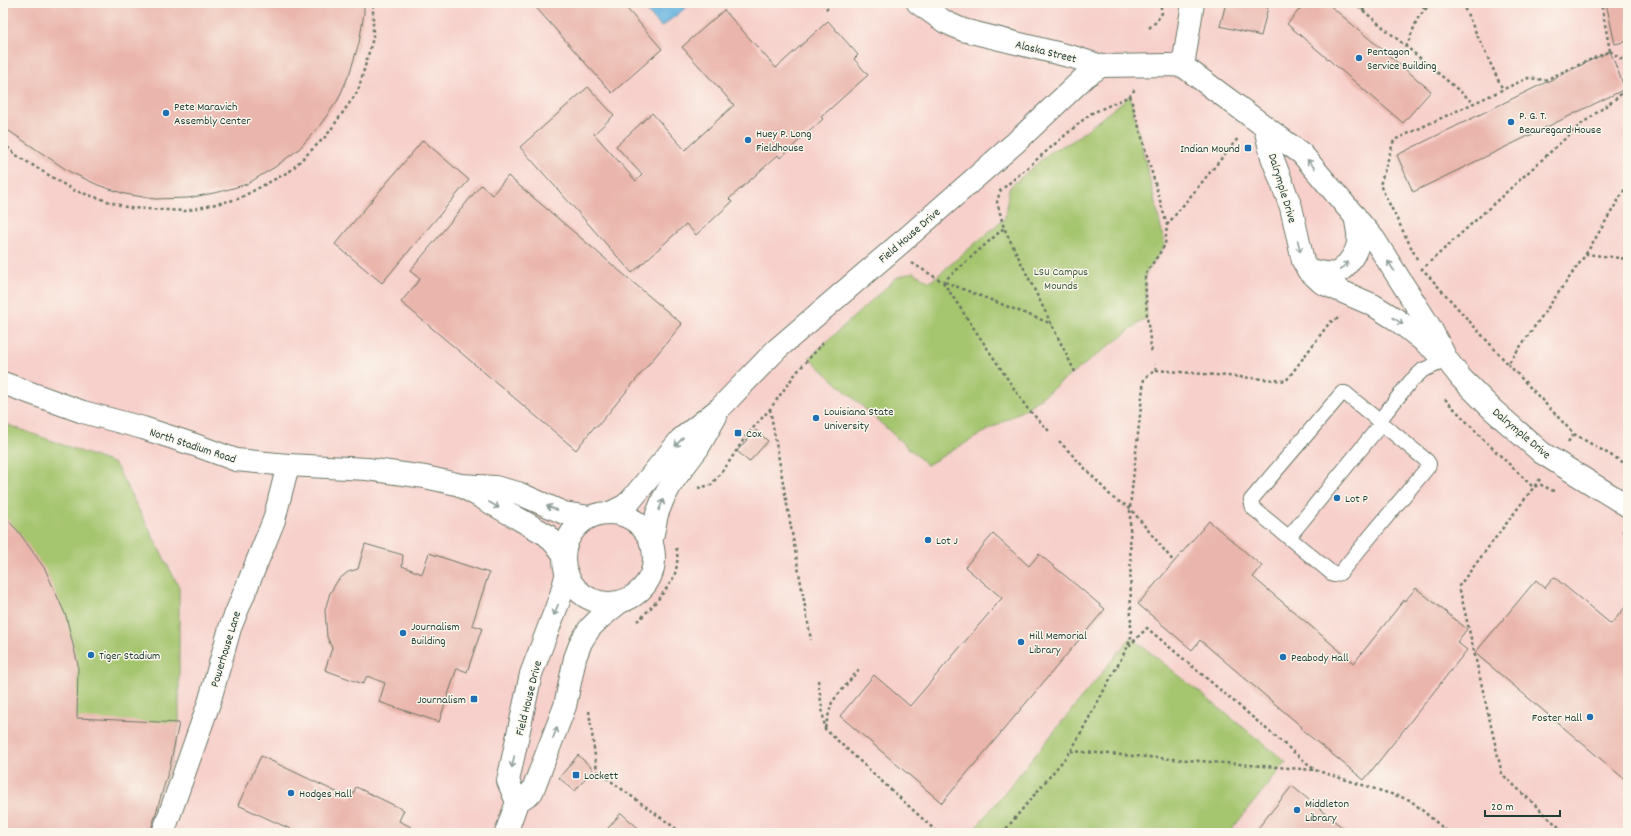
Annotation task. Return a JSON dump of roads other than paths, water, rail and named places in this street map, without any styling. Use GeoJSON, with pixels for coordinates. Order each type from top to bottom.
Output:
{"type":"FeatureCollection","features":[{"type":"Feature","properties":{"kind":"street","name":"Alaska Street"},"geometry":{"type":"LineString","coordinates":[[918,3],[945,22],[963,30],[1072,57],[1101,66],[1170,64],[1183,66]]}},
{"type":"Feature","properties":{"kind":"street"},"geometry":{"type":"LineString","coordinates":[[1183,66],[1193,3]]}},
{"type":"Feature","properties":{"kind":"street","name":"Field House Drive"},"geometry":{"type":"LineString","coordinates":[[612,512],[624,506],[631,500],[681,439],[720,408],[777,350],[1015,143],[1086,76],[1101,66]]}},
{"type":"Feature","properties":{"kind":"street","name":"Dalrymple Drive"},"geometry":{"type":"LineString","coordinates":[[1183,66],[1302,154],[1374,239],[1430,327],[1447,360],[1461,378],[1493,410],[1531,443],[1554,460],[1628,506]]}},
{"type":"Feature","properties":{"kind":"street","name":"Dalrymple Drive"},"geometry":{"type":"LineString","coordinates":[[1260,123],[1290,207],[1303,261],[1308,270],[1322,283],[1373,305],[1397,320],[1447,360]]}},
{"type":"Feature","properties":{"kind":"street","name":"Dalrymple Drive"},"geometry":{"type":"LineString","coordinates":[[1308,270],[1336,273],[1343,269],[1359,245],[1360,236],[1355,216]]}},
{"type":"Feature","properties":{"kind":"street","name":"North Stadium Road"},"geometry":{"type":"LineString","coordinates":[[3,383],[83,412],[163,434],[236,460],[288,465],[368,469],[425,477],[461,485],[495,487],[518,493],[564,513],[590,517]]}},
{"type":"Feature","properties":{"kind":"street","name":"Field House Drive"},"geometry":{"type":"LineString","coordinates":[[651,543],[657,514],[663,499],[673,481],[698,448],[720,408]]}},
{"type":"Feature","properties":{"kind":"street","name":"Powerhouse Lane"},"geometry":{"type":"LineString","coordinates":[[163,833],[209,703],[230,628],[274,520],[288,465]]}},
{"type":"Feature","properties":{"kind":"street","name":"North Stadium Road"},"geometry":{"type":"LineString","coordinates":[[461,485],[547,535],[565,563]]}},
{"type":"Feature","properties":{"kind":"street"},"geometry":{"type":"LineString","coordinates":[[506,833],[517,802],[532,792],[565,706],[575,658],[581,642],[599,619],[620,602],[632,597],[643,588],[649,579],[654,566],[651,543],[645,530],[632,519],[623,514],[612,512],[593,515],[582,521],[573,530],[565,546],[565,563],[570,580],[576,589],[584,595],[600,602],[620,602]]}},
{"type":"Feature","properties":{"kind":"street","name":"Field House Drive"},"geometry":{"type":"LineString","coordinates":[[517,802],[508,781],[530,682],[560,598],[565,563]]}},
{"type":"Feature","properties":{"kind":"lane"},"geometry":{"type":"LineString","coordinates":[[1289,537],[1381,422],[1410,382],[1423,370],[1447,360]]}},
{"type":"Feature","properties":{"kind":"lane"},"geometry":{"type":"LineString","coordinates":[[1342,393],[1345,393],[1427,461],[1428,467],[1337,575],[1334,575],[1289,537],[1253,508],[1251,500],[1342,393]]}},
{"type":"Feature","properties":{"kind":"water"},"geometry":{"type":"Polygon","coordinates":[[[639,3],[692,3],[661,27],[639,3]]]}},
{"type":"Feature","properties":{"kind":"place","name":"Pentagon Service Building"},"geometry":{"type":"Point","coordinates":[1359,58]}},
{"type":"Feature","properties":{"kind":"place","name":"Pete Maravich Assembly Center"},"geometry":{"type":"Point","coordinates":[166,113]}},
{"type":"Feature","properties":{"kind":"place","name":"P. G. T. Beauregard House"},"geometry":{"type":"Point","coordinates":[1511,122]}},
{"type":"Feature","properties":{"kind":"place","name":"Huey P. Long Fieldhouse"},"geometry":{"type":"Point","coordinates":[748,140]}},
{"type":"Feature","properties":{"kind":"place","name":"Indian Mound"},"geometry":{"type":"Point","coordinates":[1248,148]}},
{"type":"Feature","properties":{"kind":"place","name":"Louisiana State University"},"geometry":{"type":"Point","coordinates":[816,418]}},
{"type":"Feature","properties":{"kind":"place","name":"Cox"},"geometry":{"type":"Point","coordinates":[738,433]}},
{"type":"Feature","properties":{"kind":"place","name":"Lot P"},"geometry":{"type":"Point","coordinates":[1337,498]}},
{"type":"Feature","properties":{"kind":"place","name":"Lot J"},"geometry":{"type":"Point","coordinates":[928,540]}},
{"type":"Feature","properties":{"kind":"place","name":"Journalism Building"},"geometry":{"type":"Point","coordinates":[403,633]}},
{"type":"Feature","properties":{"kind":"place","name":"Hill Memorial Library"},"geometry":{"type":"Point","coordinates":[1021,642]}},
{"type":"Feature","properties":{"kind":"place","name":"Tiger Stadium"},"geometry":{"type":"Point","coordinates":[91,655]}},
{"type":"Feature","properties":{"kind":"place","name":"Peabody Hall"},"geometry":{"type":"Point","coordinates":[1283,657]}},
{"type":"Feature","properties":{"kind":"place","name":"Journalism"},"geometry":{"type":"Point","coordinates":[474,699]}},
{"type":"Feature","properties":{"kind":"place","name":"Foster Hall"},"geometry":{"type":"Point","coordinates":[1590,717]}},
{"type":"Feature","properties":{"kind":"place","name":"Lockett"},"geometry":{"type":"Point","coordinates":[576,775]}},
{"type":"Feature","properties":{"kind":"place","name":"Hodges Hall"},"geometry":{"type":"Point","coordinates":[291,793]}},
{"type":"Feature","properties":{"kind":"place","name":"Middleton Library"},"geometry":{"type":"Point","coordinates":[1297,810]}},
{"type":"Feature","properties":{"kind":"park label","name":"LSU Campus Mounds"},"geometry":{"type":"Point","coordinates":[1061,278]}}]}
